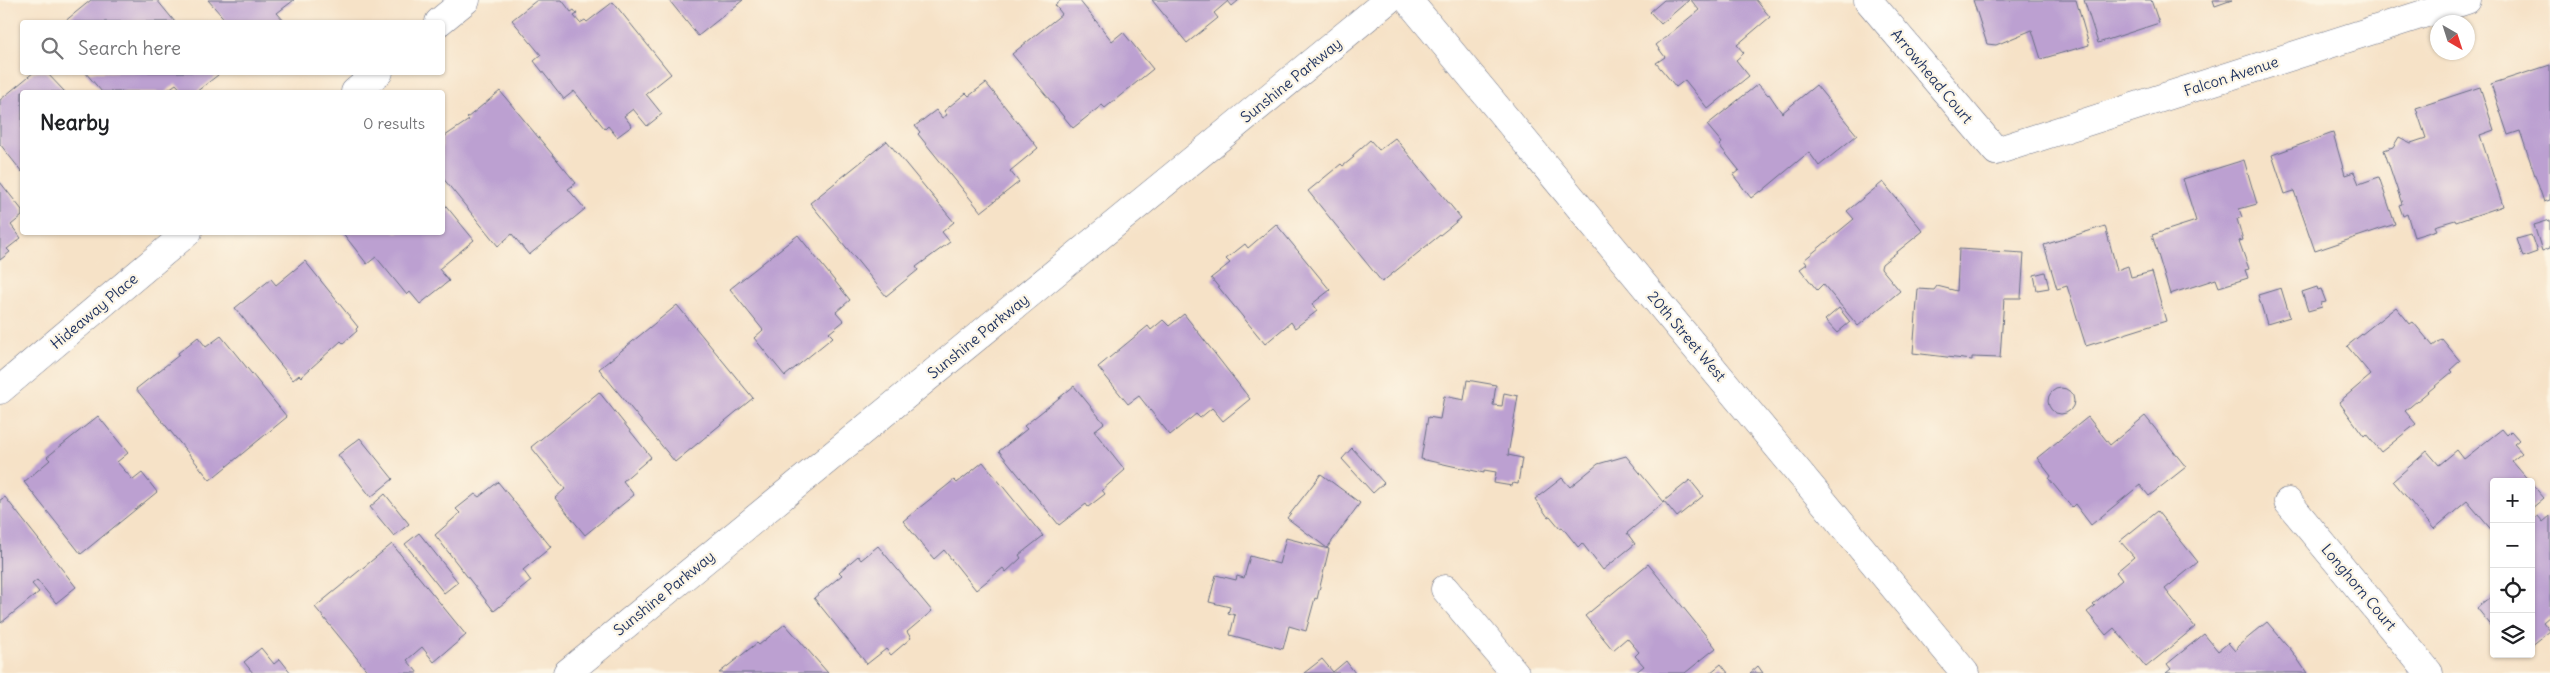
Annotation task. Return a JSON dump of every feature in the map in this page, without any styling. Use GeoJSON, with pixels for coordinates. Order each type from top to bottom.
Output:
{"type":"FeatureCollection","features":[{"type":"Feature","properties":{"kind":"street"},"geometry":{"type":"LineString","coordinates":[[441,20],[466,0]]}},
{"type":"Feature","properties":{"kind":"street","name":"Sunshine Parkway"},"geometry":{"type":"LineString","coordinates":[[568,673],[1388,0]]}},
{"type":"Feature","properties":{"kind":"street","name":"20th Street West"},"geometry":{"type":"LineString","coordinates":[[1408,0],[1965,673]]}},
{"type":"Feature","properties":{"kind":"street","name":"Arrowhead Court"},"geometry":{"type":"LineString","coordinates":[[1868,0],[1996,151]]}},
{"type":"Feature","properties":{"kind":"street","name":"Falcon Avenue"},"geometry":{"type":"LineString","coordinates":[[1996,151],[2467,0]]}},
{"type":"Feature","properties":{"kind":"street"},"geometry":{"type":"LineString","coordinates":[[357,90],[375,75]]}},
{"type":"Feature","properties":{"kind":"street","name":"Hideaway Place"},"geometry":{"type":"LineString","coordinates":[[0,390],[184,235]]}},
{"type":"Feature","properties":{"kind":"street","name":"Longhorn Court"},"geometry":{"type":"LineString","coordinates":[[2288,502],[2430,673]]}},
{"type":"Feature","properties":{"kind":"street"},"geometry":{"type":"LineString","coordinates":[[1445,589],[1515,673]]}},
{"type":"Feature","properties":{"kind":"building"},"geometry":{"type":"Polygon","coordinates":[[[91,0],[157,0],[173,20],[66,20],[91,0]]]}},
{"type":"Feature","properties":{"kind":"building"},"geometry":{"type":"Polygon","coordinates":[[[208,0],[294,0],[277,13],[283,20],[225,20],[208,0]]]}},
{"type":"Feature","properties":{"kind":"building"},"geometry":{"type":"Polygon","coordinates":[[[537,0],[562,0],[571,12],[574,10],[577,14],[574,16],[580,23],[585,20],[587,22],[613,2],[671,74],[646,94],[662,114],[647,126],[633,109],[624,116],[632,126],[617,137],[608,126],[605,129],[574,91],[564,99],[534,61],[541,55],[512,20],[537,0]]]}},
{"type":"Feature","properties":{"kind":"building"},"geometry":{"type":"Polygon","coordinates":[[[669,0],[743,0],[698,36],[669,0]]]}},
{"type":"Feature","properties":{"kind":"building"},"geometry":{"type":"Polygon","coordinates":[[[1061,0],[1079,0],[1112,41],[1123,32],[1153,69],[1105,108],[1102,105],[1073,128],[1012,54],[1062,14],[1055,5],[1061,0]]]}},
{"type":"Feature","properties":{"kind":"building"},"geometry":{"type":"Polygon","coordinates":[[[1152,0],[1239,0],[1232,6],[1228,1],[1214,13],[1218,18],[1187,43],[1152,0]]]}},
{"type":"Feature","properties":{"kind":"building"},"geometry":{"type":"Polygon","coordinates":[[[1664,0],[1689,0],[1661,24],[1650,12],[1664,0]]]}},
{"type":"Feature","properties":{"kind":"building"},"geometry":{"type":"Polygon","coordinates":[[[1691,0],[1756,0],[1770,17],[1737,45],[1744,53],[1736,60],[1749,76],[1708,109],[1685,80],[1676,87],[1656,63],[1665,57],[1656,45],[1699,10],[1691,0]]]}},
{"type":"Feature","properties":{"kind":"building"},"geometry":{"type":"Polygon","coordinates":[[[1973,0],[2076,0],[2089,45],[2041,59],[2032,30],[1996,45],[1987,44],[1973,0]]]}},
{"type":"Feature","properties":{"kind":"building"},"geometry":{"type":"Polygon","coordinates":[[[2084,0],[2151,0],[2159,23],[2098,43],[2084,0]]]}},
{"type":"Feature","properties":{"kind":"building"},"geometry":{"type":"Polygon","coordinates":[[[2213,0],[2232,0],[2215,6],[2213,0]]]}},
{"type":"Feature","properties":{"kind":"building"},"geometry":{"type":"Polygon","coordinates":[[[2550,65],[2550,200],[2544,202],[2520,131],[2508,135],[2491,84],[2550,65]]]}},
{"type":"Feature","properties":{"kind":"building"},"geometry":{"type":"Polygon","coordinates":[[[30,75],[49,75],[63,90],[20,90],[20,169],[0,144],[0,100],[30,75]]]}},
{"type":"Feature","properties":{"kind":"building"},"geometry":{"type":"Polygon","coordinates":[[[88,75],[218,75],[199,90],[181,90],[176,84],[168,90],[100,90],[88,75]]]}},
{"type":"Feature","properties":{"kind":"building"},"geometry":{"type":"Polygon","coordinates":[[[986,83],[1038,148],[1010,171],[1019,182],[981,212],[918,134],[920,132],[915,126],[936,110],[942,118],[947,115],[944,111],[966,93],[969,96],[986,83]]]}},
{"type":"Feature","properties":{"kind":"building"},"geometry":{"type":"Polygon","coordinates":[[[1758,84],[1769,94],[1782,113],[1816,85],[1857,135],[1819,166],[1809,152],[1761,192],[1751,198],[1733,175],[1739,170],[1719,145],[1722,143],[1707,125],[1758,84]]]}},
{"type":"Feature","properties":{"kind":"building"},"geometry":{"type":"Polygon","coordinates":[[[2480,87],[2494,130],[2480,135],[2503,206],[2456,222],[2455,220],[2435,226],[2437,230],[2414,237],[2407,214],[2403,216],[2399,205],[2402,204],[2384,150],[2393,147],[2399,137],[2411,143],[2426,138],[2416,108],[2480,87]]]}},
{"type":"Feature","properties":{"kind":"building"},"geometry":{"type":"Polygon","coordinates":[[[500,91],[576,183],[568,189],[585,209],[529,255],[512,234],[498,246],[445,181],[445,136],[469,120],[467,118],[500,91]]]}},
{"type":"Feature","properties":{"kind":"building"},"geometry":{"type":"Polygon","coordinates":[[[2333,133],[2345,175],[2354,172],[2359,184],[2379,177],[2395,224],[2315,251],[2294,191],[2285,194],[2272,155],[2333,133]]]}},
{"type":"Feature","properties":{"kind":"building"},"geometry":{"type":"Polygon","coordinates":[[[1395,138],[1461,218],[1382,282],[1308,191],[1341,164],[1343,166],[1354,157],[1352,156],[1370,140],[1379,150],[1395,138]]]}},
{"type":"Feature","properties":{"kind":"building"},"geometry":{"type":"Polygon","coordinates":[[[887,141],[954,222],[942,232],[950,242],[916,267],[918,270],[886,296],[810,203],[887,141]]]}},
{"type":"Feature","properties":{"kind":"building"},"geometry":{"type":"Polygon","coordinates":[[[2244,160],[2257,204],[2239,209],[2242,217],[2237,219],[2243,240],[2239,241],[2249,269],[2245,270],[2248,278],[2219,287],[2216,279],[2170,294],[2152,235],[2196,221],[2183,179],[2244,160]]]}},
{"type":"Feature","properties":{"kind":"building"},"geometry":{"type":"Polygon","coordinates":[[[0,182],[20,207],[20,218],[11,225],[21,238],[7,249],[10,252],[0,260],[0,182]]]}},
{"type":"Feature","properties":{"kind":"building"},"geometry":{"type":"Polygon","coordinates":[[[1883,182],[1923,231],[1882,264],[1881,268],[1900,291],[1858,326],[1823,284],[1817,290],[1800,269],[1807,264],[1804,260],[1854,219],[1847,211],[1883,182]]]}},
{"type":"Feature","properties":{"kind":"building"},"geometry":{"type":"Polygon","coordinates":[[[445,205],[474,240],[439,269],[449,281],[420,304],[410,292],[407,295],[376,257],[367,264],[344,235],[445,235],[445,205]]]}},
{"type":"Feature","properties":{"kind":"building"},"geometry":{"type":"Polygon","coordinates":[[[2550,220],[2550,248],[2542,251],[2534,225],[2550,220]]]}},
{"type":"Feature","properties":{"kind":"building"},"geometry":{"type":"Polygon","coordinates":[[[1276,224],[1330,290],[1312,304],[1317,311],[1295,328],[1291,322],[1265,344],[1211,278],[1230,263],[1226,259],[1245,244],[1248,248],[1276,224]]]}},
{"type":"Feature","properties":{"kind":"building"},"geometry":{"type":"Polygon","coordinates":[[[2105,226],[2117,270],[2128,266],[2131,277],[2152,272],[2166,321],[2086,346],[2067,286],[2057,289],[2044,245],[2105,226]]]}},
{"type":"Feature","properties":{"kind":"building"},"geometry":{"type":"Polygon","coordinates":[[[798,235],[850,300],[836,312],[844,321],[829,333],[833,337],[785,376],[754,338],[763,330],[730,289],[798,235]]]}},
{"type":"Feature","properties":{"kind":"building"},"geometry":{"type":"Polygon","coordinates":[[[2531,235],[2537,252],[2523,257],[2517,239],[2531,235]]]}},
{"type":"Feature","properties":{"kind":"building"},"geometry":{"type":"Polygon","coordinates":[[[1959,249],[2024,253],[2021,298],[2004,298],[2000,358],[1972,357],[1972,360],[1913,353],[1918,289],[1934,290],[1937,286],[1957,291],[1959,249]]]}},
{"type":"Feature","properties":{"kind":"building"},"geometry":{"type":"Polygon","coordinates":[[[305,261],[358,327],[357,331],[343,343],[341,341],[301,377],[299,375],[293,380],[235,308],[271,279],[276,285],[305,261]]]}},
{"type":"Feature","properties":{"kind":"building"},"geometry":{"type":"Polygon","coordinates":[[[2045,272],[2049,288],[2037,290],[2034,275],[2045,272]]]}},
{"type":"Feature","properties":{"kind":"building"},"geometry":{"type":"Polygon","coordinates":[[[2317,287],[2318,290],[2321,289],[2326,302],[2321,303],[2322,307],[2308,311],[2302,292],[2317,287]]]}},
{"type":"Feature","properties":{"kind":"building"},"geometry":{"type":"Polygon","coordinates":[[[2281,288],[2290,317],[2267,324],[2258,295],[2281,288]]]}},
{"type":"Feature","properties":{"kind":"building"},"geometry":{"type":"Polygon","coordinates":[[[677,305],[753,398],[675,462],[599,369],[677,305]]]}},
{"type":"Feature","properties":{"kind":"building"},"geometry":{"type":"Polygon","coordinates":[[[2396,307],[2410,324],[2413,322],[2433,346],[2442,339],[2460,361],[2450,370],[2452,372],[2405,411],[2416,424],[2381,452],[2366,434],[2364,436],[2339,402],[2371,375],[2347,346],[2396,307]]]}},
{"type":"Feature","properties":{"kind":"building"},"geometry":{"type":"Polygon","coordinates":[[[1839,308],[1850,322],[1837,333],[1825,320],[1839,308]]]}},
{"type":"Feature","properties":{"kind":"building"},"geometry":{"type":"Polygon","coordinates":[[[1184,314],[1250,399],[1223,421],[1212,408],[1200,418],[1196,414],[1170,435],[1139,396],[1128,404],[1098,367],[1148,326],[1151,330],[1163,320],[1169,326],[1184,314]]]}},
{"type":"Feature","properties":{"kind":"building"},"geometry":{"type":"Polygon","coordinates":[[[221,336],[287,417],[210,480],[136,389],[179,355],[178,353],[198,337],[206,347],[221,336]]]}},
{"type":"Feature","properties":{"kind":"building"},"geometry":{"type":"Polygon","coordinates":[[[1467,380],[1496,385],[1493,405],[1502,406],[1504,393],[1518,396],[1508,455],[1522,458],[1518,484],[1513,483],[1512,486],[1494,483],[1496,472],[1484,470],[1484,473],[1421,459],[1428,417],[1440,419],[1444,396],[1464,400],[1467,380]]]}},
{"type":"Feature","properties":{"kind":"building"},"geometry":{"type":"Polygon","coordinates":[[[1074,386],[1104,423],[1094,431],[1125,470],[1102,490],[1105,494],[1088,507],[1086,504],[1059,525],[999,451],[1027,429],[1024,426],[1074,386]]]}},
{"type":"Feature","properties":{"kind":"building"},"geometry":{"type":"Polygon","coordinates":[[[2061,388],[2070,392],[2074,401],[2070,410],[2061,414],[2052,410],[2048,401],[2052,392],[2061,388]]]}},
{"type":"Feature","properties":{"kind":"building"},"geometry":{"type":"Polygon","coordinates":[[[599,392],[651,457],[623,481],[634,495],[585,535],[555,498],[565,489],[531,447],[599,392]]]}},
{"type":"Feature","properties":{"kind":"building"},"geometry":{"type":"Polygon","coordinates":[[[98,416],[128,453],[117,462],[133,480],[142,473],[157,492],[81,554],[24,482],[50,460],[47,457],[98,416]]]}},
{"type":"Feature","properties":{"kind":"building"},"geometry":{"type":"Polygon","coordinates":[[[2145,416],[2186,467],[2149,496],[2140,485],[2091,525],[2075,504],[2072,507],[2049,479],[2051,476],[2037,458],[2088,417],[2110,445],[2145,416]]]}},
{"type":"Feature","properties":{"kind":"building"},"geometry":{"type":"Polygon","coordinates":[[[2502,429],[2507,435],[2511,431],[2519,440],[2514,444],[2522,453],[2512,461],[2527,478],[2490,478],[2490,528],[2467,501],[2434,529],[2393,481],[2427,451],[2439,465],[2457,450],[2464,459],[2502,429]]]}},
{"type":"Feature","properties":{"kind":"building"},"geometry":{"type":"Polygon","coordinates":[[[360,438],[393,479],[371,497],[338,455],[360,438]]]}},
{"type":"Feature","properties":{"kind":"building"},"geometry":{"type":"Polygon","coordinates":[[[1352,448],[1384,483],[1373,493],[1342,459],[1352,448]]]}},
{"type":"Feature","properties":{"kind":"building"},"geometry":{"type":"Polygon","coordinates":[[[1626,456],[1664,502],[1627,533],[1635,544],[1603,570],[1582,543],[1578,547],[1562,527],[1560,528],[1550,516],[1548,517],[1535,499],[1562,478],[1570,487],[1598,464],[1626,456]]]}},
{"type":"Feature","properties":{"kind":"building"},"geometry":{"type":"Polygon","coordinates":[[[983,462],[1043,536],[1019,555],[1021,558],[1006,572],[1003,568],[976,590],[944,550],[934,559],[903,521],[954,480],[957,483],[983,462]]]}},
{"type":"Feature","properties":{"kind":"building"},"geometry":{"type":"Polygon","coordinates":[[[1321,474],[1360,503],[1327,548],[1287,518],[1321,474]]]}},
{"type":"Feature","properties":{"kind":"building"},"geometry":{"type":"Polygon","coordinates":[[[1690,480],[1703,496],[1677,517],[1664,501],[1690,480]]]}},
{"type":"Feature","properties":{"kind":"building"},"geometry":{"type":"Polygon","coordinates":[[[498,482],[551,547],[523,570],[531,581],[494,611],[435,535],[460,513],[456,509],[475,494],[479,497],[498,482]]]}},
{"type":"Feature","properties":{"kind":"building"},"geometry":{"type":"Polygon","coordinates":[[[2535,488],[2544,498],[2535,506],[2535,488]]]}},
{"type":"Feature","properties":{"kind":"building"},"geometry":{"type":"Polygon","coordinates":[[[385,494],[409,524],[394,536],[370,507],[385,494]]]}},
{"type":"Feature","properties":{"kind":"building"},"geometry":{"type":"Polygon","coordinates":[[[5,497],[76,587],[56,603],[37,580],[32,584],[39,592],[1,623],[0,500],[5,497]]]}},
{"type":"Feature","properties":{"kind":"building"},"geometry":{"type":"Polygon","coordinates":[[[2157,511],[2198,562],[2165,589],[2195,627],[2146,667],[2114,628],[2106,635],[2087,612],[2095,606],[2093,604],[2122,580],[2116,572],[2134,557],[2120,541],[2157,511]]]}},
{"type":"Feature","properties":{"kind":"building"},"geometry":{"type":"Polygon","coordinates":[[[2538,516],[2543,522],[2550,516],[2550,616],[2543,622],[2550,631],[2535,643],[2535,523],[2535,518],[2538,516]]]}},
{"type":"Feature","properties":{"kind":"building"},"geometry":{"type":"Polygon","coordinates":[[[419,533],[458,582],[444,593],[405,544],[419,533]]]}},
{"type":"Feature","properties":{"kind":"building"},"geometry":{"type":"Polygon","coordinates":[[[1286,538],[1329,549],[1317,599],[1315,598],[1306,631],[1289,626],[1283,649],[1230,635],[1235,615],[1228,613],[1230,607],[1209,602],[1216,575],[1236,580],[1237,576],[1244,578],[1250,556],[1279,564],[1286,538]]]}},
{"type":"Feature","properties":{"kind":"building"},"geometry":{"type":"Polygon","coordinates":[[[392,544],[466,635],[434,662],[422,647],[407,660],[418,673],[369,673],[315,607],[392,544]]]}},
{"type":"Feature","properties":{"kind":"building"},"geometry":{"type":"Polygon","coordinates":[[[878,546],[932,611],[907,632],[911,638],[891,655],[886,649],[867,664],[814,598],[842,575],[839,572],[858,556],[861,560],[878,546]]]}},
{"type":"Feature","properties":{"kind":"building"},"geometry":{"type":"Polygon","coordinates":[[[1648,564],[1716,648],[1685,673],[1635,673],[1644,666],[1635,656],[1639,652],[1627,638],[1613,650],[1585,616],[1648,564]]]}},
{"type":"Feature","properties":{"kind":"building"},"geometry":{"type":"Polygon","coordinates":[[[2490,598],[2490,624],[2477,608],[2490,598]]]}},
{"type":"Feature","properties":{"kind":"building"},"geometry":{"type":"Polygon","coordinates":[[[2267,622],[2292,651],[2307,673],[2166,673],[2171,669],[2167,664],[2204,634],[2218,651],[2228,643],[2235,651],[2238,646],[2267,622]]]}},
{"type":"Feature","properties":{"kind":"building"},"geometry":{"type":"Polygon","coordinates":[[[785,624],[828,673],[719,673],[757,643],[759,645],[785,624]]]}},
{"type":"Feature","properties":{"kind":"building"},"geometry":{"type":"Polygon","coordinates":[[[261,648],[274,664],[280,659],[291,673],[253,673],[244,662],[261,648]]]}},
{"type":"Feature","properties":{"kind":"building"},"geometry":{"type":"Polygon","coordinates":[[[1322,659],[1333,672],[1346,661],[1355,673],[1304,673],[1322,659]]]}},
{"type":"Feature","properties":{"kind":"building"},"geometry":{"type":"Polygon","coordinates":[[[1721,664],[1728,673],[1710,673],[1721,664]]]}},
{"type":"Feature","properties":{"kind":"building"},"geometry":{"type":"Polygon","coordinates":[[[1758,666],[1763,673],[1750,673],[1758,666]]]}}]}
